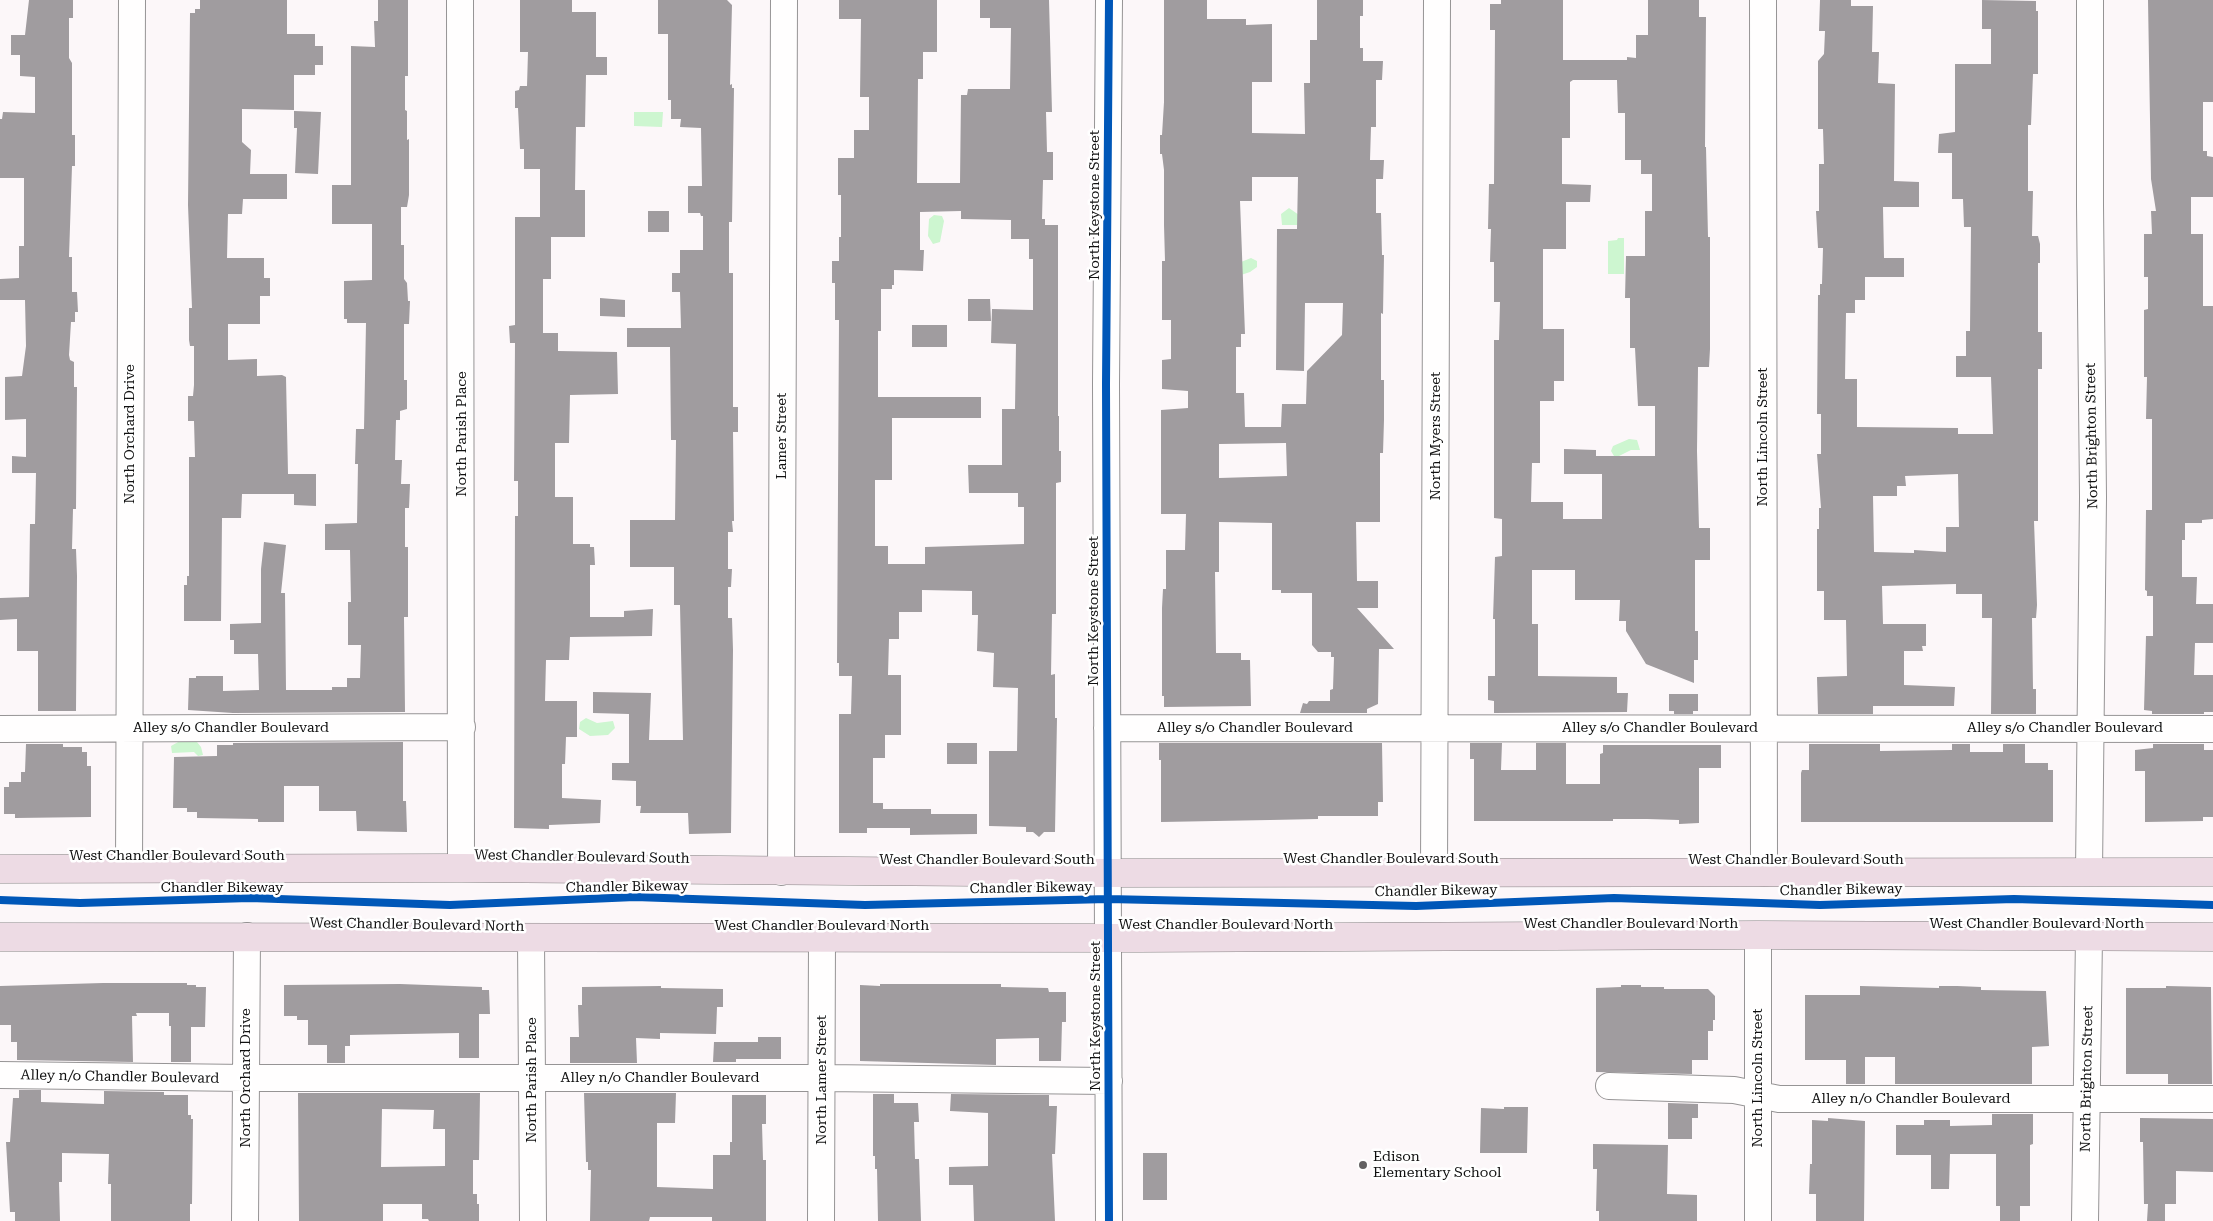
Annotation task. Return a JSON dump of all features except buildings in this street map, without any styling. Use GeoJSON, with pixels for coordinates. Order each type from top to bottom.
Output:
{"type":"FeatureCollection","features":[{"type":"Feature","properties":{"kind":"main road","name":"West Chandler Boulevard South"},"geometry":{"type":"LineString","coordinates":[[0,869],[461,868],[781,872],[1108,873],[1434,871],[1764,874],[2213,872]]}},
{"type":"Feature","properties":{"kind":"main road","name":"West Chandler Boulevard North"},"geometry":{"type":"LineString","coordinates":[[0,937],[246,936],[531,939],[1758,935],[2213,937]]}},
{"type":"Feature","properties":{"kind":"street","name":"North Orchard Drive"},"geometry":{"type":"LineString","coordinates":[[129,868],[132,0]]}},
{"type":"Feature","properties":{"kind":"street","name":"North Parish Place"},"geometry":{"type":"LineString","coordinates":[[460,0],[461,868]]}},
{"type":"Feature","properties":{"kind":"street","name":"Lamer Street"},"geometry":{"type":"LineString","coordinates":[[781,872],[784,0]]}},
{"type":"Feature","properties":{"kind":"street","name":"North Keystone Street"},"geometry":{"type":"LineString","coordinates":[[1109,0],[1106,374],[1109,1221]]}},
{"type":"Feature","properties":{"kind":"street","name":"North Myers Street"},"geometry":{"type":"LineString","coordinates":[[1434,871],[1437,0]]}},
{"type":"Feature","properties":{"kind":"street","name":"North Lincoln Street"},"geometry":{"type":"LineString","coordinates":[[1763,0],[1764,874]]}},
{"type":"Feature","properties":{"kind":"street","name":"North Brighton Street"},"geometry":{"type":"LineString","coordinates":[[2089,872],[2093,497],[2090,0]]}},
{"type":"Feature","properties":{"kind":"street","name":"Alley s/o Chandler Boulevard"},"geometry":{"type":"LineString","coordinates":[[0,729],[462,727]]}},
{"type":"Feature","properties":{"kind":"street","name":"Alley s/o Chandler Boulevard"},"geometry":{"type":"LineString","coordinates":[[1107,728],[2213,728]]}},
{"type":"Feature","properties":{"kind":"street","name":"North Lincoln Street"},"geometry":{"type":"LineString","coordinates":[[1758,935],[1758,1221]]}},
{"type":"Feature","properties":{"kind":"street","name":"North Orchard Drive"},"geometry":{"type":"LineString","coordinates":[[245,1221],[246,936]]}},
{"type":"Feature","properties":{"kind":"street","name":"North Brighton Street"},"geometry":{"type":"LineString","coordinates":[[2086,1221],[2089,936]]}},
{"type":"Feature","properties":{"kind":"street","name":"North Lamer Street"},"geometry":{"type":"LineString","coordinates":[[821,1221],[822,938]]}},
{"type":"Feature","properties":{"kind":"street","name":"North Parish Place"},"geometry":{"type":"LineString","coordinates":[[531,939],[533,1221]]}},
{"type":"Feature","properties":{"kind":"street","name":"Alley n/o Chandler Boulevard"},"geometry":{"type":"LineString","coordinates":[[0,1075],[246,1078],[822,1078],[1109,1081]]}},
{"type":"Feature","properties":{"kind":"street","name":"Alley n/o Chandler Boulevard"},"geometry":{"type":"LineString","coordinates":[[1609,1086],[1734,1090],[1779,1099],[2213,1099]]}},
{"type":"Feature","properties":{"kind":"shaded area"},"geometry":{"type":"Polygon","coordinates":[[[634,112],[663,112],[662,127],[634,126],[634,112]]]}},
{"type":"Feature","properties":{"kind":"shaded area"},"geometry":{"type":"Polygon","coordinates":[[[1289,208],[1310,225],[1282,225],[1281,214],[1289,208]]]}},
{"type":"Feature","properties":{"kind":"shaded area"},"geometry":{"type":"Polygon","coordinates":[[[934,215],[942,216],[944,221],[940,242],[933,244],[928,236],[929,219],[934,215]]]}},
{"type":"Feature","properties":{"kind":"shaded area"},"geometry":{"type":"Polygon","coordinates":[[[1618,238],[1624,238],[1624,274],[1608,274],[1608,241],[1617,240],[1618,238]]]}},
{"type":"Feature","properties":{"kind":"shaded area"},"geometry":{"type":"Polygon","coordinates":[[[1251,258],[1257,261],[1257,267],[1250,272],[1238,276],[1241,262],[1251,258]]]}},
{"type":"Feature","properties":{"kind":"shaded area"},"geometry":{"type":"Polygon","coordinates":[[[1629,439],[1637,440],[1640,450],[1631,450],[1617,457],[1614,456],[1611,451],[1613,446],[1629,439]]]}},
{"type":"Feature","properties":{"kind":"shaded area"},"geometry":{"type":"Polygon","coordinates":[[[586,718],[597,723],[613,721],[615,728],[608,735],[590,736],[579,729],[580,722],[586,718]]]}},
{"type":"Feature","properties":{"kind":"shaded area"},"geometry":{"type":"Polygon","coordinates":[[[180,741],[197,742],[201,747],[203,755],[198,756],[194,752],[172,753],[171,746],[180,741]]]}},
{"type":"Feature","properties":{"kind":"cycle path"},"geometry":{"type":"LineString","coordinates":[[1109,0],[1106,384],[1109,1221]]}},
{"type":"Feature","properties":{"kind":"cycle path","name":"Chandler Bikeway"},"geometry":{"type":"LineString","coordinates":[[0,900],[80,903],[250,898],[450,905],[635,897],[865,905],[1108,899],[1416,906],[1614,898],[1820,905],[2014,899],[2213,905]]}},
{"type":"Feature","properties":{"kind":"place","name":"Edison Elementary School"},"geometry":{"type":"Point","coordinates":[1363,1165]}}]}
